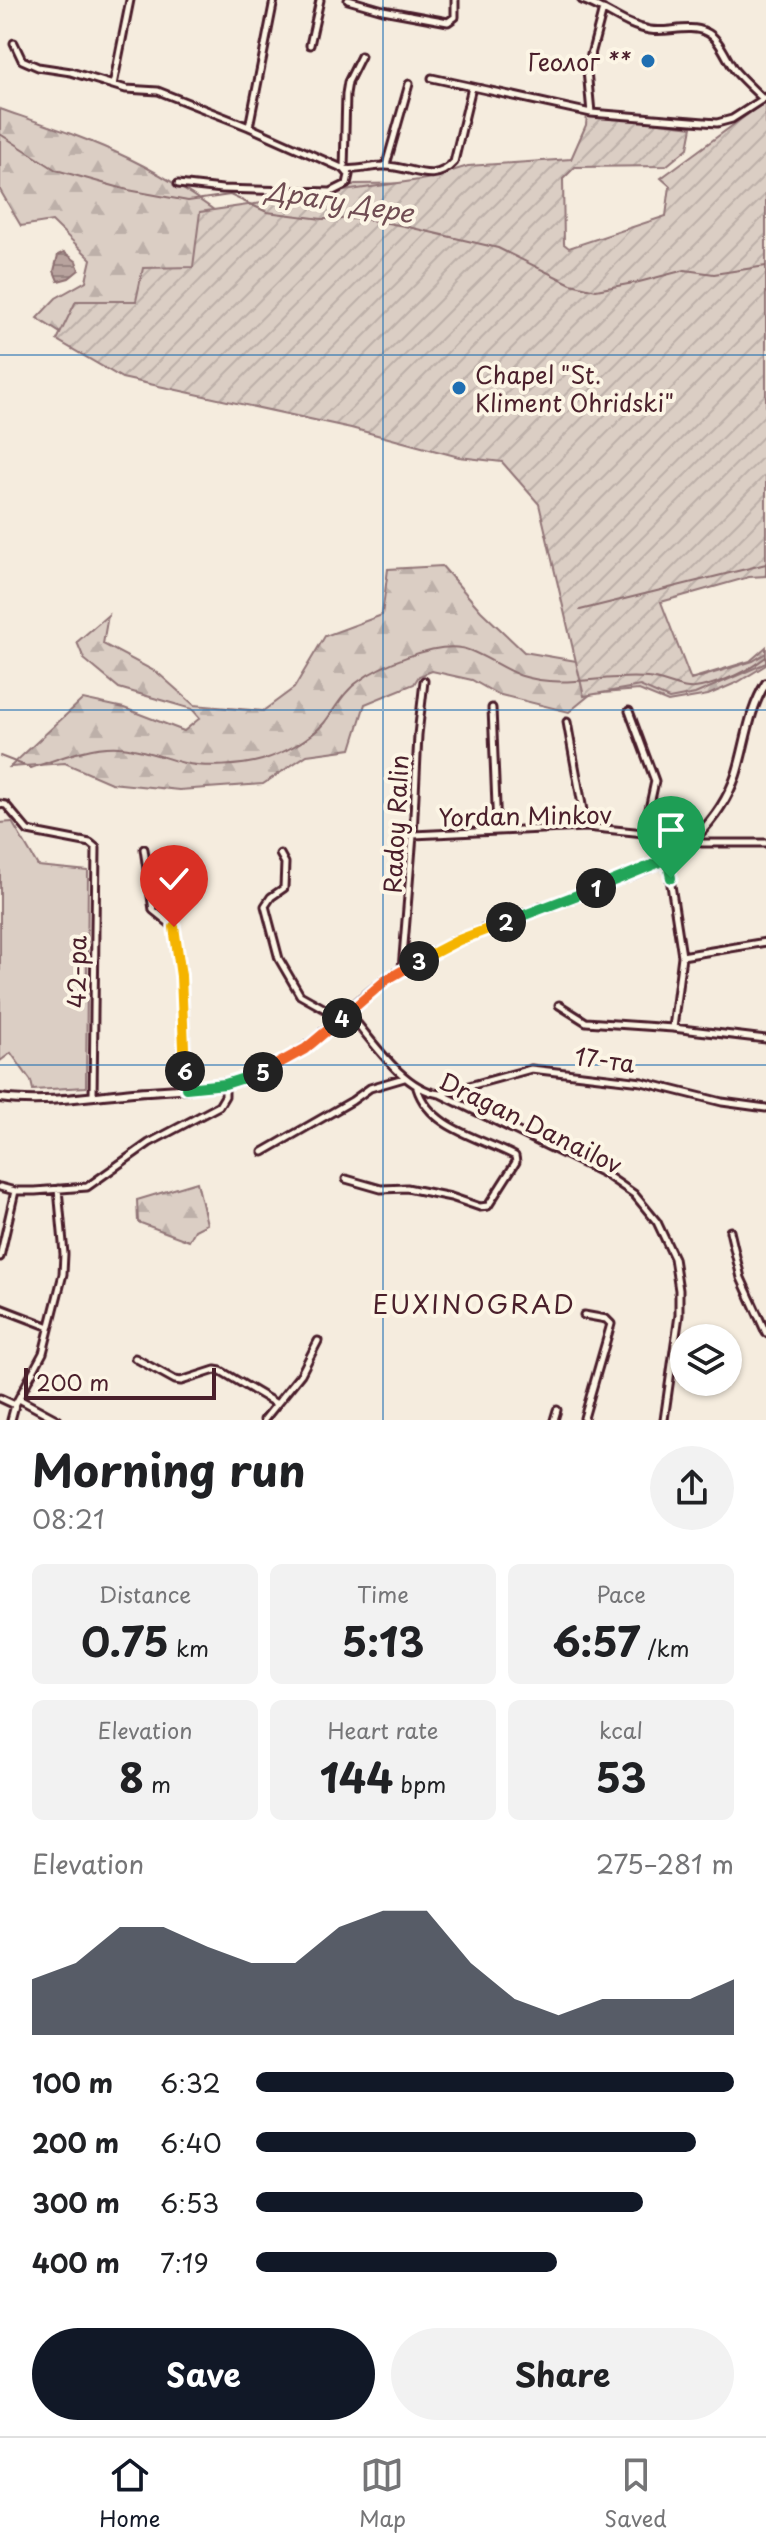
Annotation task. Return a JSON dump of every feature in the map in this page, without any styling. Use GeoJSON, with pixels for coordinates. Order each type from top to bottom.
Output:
{"type":"FeatureCollection","features":[{"type":"Feature","properties":{"kind":"street"},"geometry":{"type":"LineString","coordinates":[[113,85],[130,0]]}},
{"type":"Feature","properties":{"kind":"street"},"geometry":{"type":"LineString","coordinates":[[249,127],[274,0]]}},
{"type":"Feature","properties":{"kind":"street"},"geometry":{"type":"LineString","coordinates":[[310,45],[320,0]]}},
{"type":"Feature","properties":{"kind":"street"},"geometry":{"type":"LineString","coordinates":[[348,0],[448,22],[455,17],[455,0]]}},
{"type":"Feature","properties":{"kind":"street"},"geometry":{"type":"LineString","coordinates":[[432,78],[591,113],[717,123],[732,119],[764,98],[736,71],[712,36],[705,31],[652,30],[631,25],[599,4],[582,0]]}},
{"type":"Feature","properties":{"kind":"street"},"geometry":{"type":"LineString","coordinates":[[591,113],[587,70],[599,4]]}},
{"type":"Feature","properties":{"kind":"street"},"geometry":{"type":"LineString","coordinates":[[14,43],[22,60],[38,67],[71,72],[126,89],[158,91],[249,127],[344,169],[349,175],[347,184],[331,192],[222,189],[178,184]]}},
{"type":"Feature","properties":{"kind":"street"},"geometry":{"type":"LineString","coordinates":[[344,169],[346,94],[348,82],[361,56]]}},
{"type":"Feature","properties":{"kind":"street"},"geometry":{"type":"LineString","coordinates":[[386,165],[409,84]]}},
{"type":"Feature","properties":{"kind":"street"},"geometry":{"type":"LineString","coordinates":[[344,169],[386,165],[425,175],[448,170],[454,162],[472,87]]}},
{"type":"Feature","properties":{"kind":"street","name":"Radoy Ralin"},"geometry":{"type":"LineString","coordinates":[[402,969],[424,681]]}},
{"type":"Feature","properties":{"kind":"street"},"geometry":{"type":"LineString","coordinates":[[0,1098],[30,1100],[186,1088],[225,1084],[255,1076],[305,1049],[402,969],[482,930],[667,859],[696,837],[726,797],[736,775],[753,710],[765,685]]}},
{"type":"Feature","properties":{"kind":"street"},"geometry":{"type":"LineString","coordinates":[[492,708],[497,830]]}},
{"type":"Feature","properties":{"kind":"street"},"geometry":{"type":"LineString","coordinates":[[629,711],[655,781],[644,833]]}},
{"type":"Feature","properties":{"kind":"street"},"geometry":{"type":"LineString","coordinates":[[567,722],[586,827]]}},
{"type":"Feature","properties":{"kind":"street","name":"42-ра"},"geometry":{"type":"LineString","coordinates":[[0,804],[6,805],[28,831],[90,843],[96,848],[93,1096]]}},
{"type":"Feature","properties":{"kind":"street","name":"Yordan Minkov"},"geometry":{"type":"LineString","coordinates":[[413,835],[586,827],[644,833],[683,849]]}},
{"type":"Feature","properties":{"kind":"street"},"geometry":{"type":"LineString","coordinates":[[696,837],[702,843],[766,843]]}},
{"type":"Feature","properties":{"kind":"street"},"geometry":{"type":"LineString","coordinates":[[144,849],[150,902],[157,914],[174,927],[184,1002],[186,1088]]}},
{"type":"Feature","properties":{"kind":"street"},"geometry":{"type":"LineString","coordinates":[[280,854],[285,863],[284,888],[265,906],[279,959],[300,995],[341,1018]]}},
{"type":"Feature","properties":{"kind":"street"},"geometry":{"type":"LineString","coordinates":[[667,859],[682,956],[673,1028]]}},
{"type":"Feature","properties":{"kind":"street"},"geometry":{"type":"LineString","coordinates":[[682,956],[766,942]]}},
{"type":"Feature","properties":{"kind":"street"},"geometry":{"type":"LineString","coordinates":[[559,1005],[586,1022],[766,1039]]}},
{"type":"Feature","properties":{"kind":"street","name":"Dragan Danailov"},"geometry":{"type":"LineString","coordinates":[[348,1012],[405,1078],[417,1087],[428,1093],[440,1094],[605,1174],[634,1194],[657,1222],[674,1258],[679,1290],[679,1315],[664,1420]]}},
{"type":"Feature","properties":{"kind":"street","name":"17-та"},"geometry":{"type":"LineString","coordinates":[[440,1094],[531,1069],[642,1082],[722,1102],[766,1108]]}},
{"type":"Feature","properties":{"kind":"street"},"geometry":{"type":"LineString","coordinates":[[263,1152],[370,1088],[405,1078]]}},
{"type":"Feature","properties":{"kind":"street"},"geometry":{"type":"LineString","coordinates":[[0,1187],[15,1191],[87,1187],[149,1143],[219,1106],[225,1096],[225,1084]]}},
{"type":"Feature","properties":{"kind":"street"},"geometry":{"type":"LineString","coordinates":[[346,1179],[381,1189],[407,1188],[480,1207],[488,1206],[510,1173],[517,1160],[515,1156],[459,1132],[433,1114],[421,1102],[417,1087]]}},
{"type":"Feature","properties":{"kind":"street"},"geometry":{"type":"LineString","coordinates":[[11,1420],[43,1353],[64,1264],[58,1189]]}},
{"type":"Feature","properties":{"kind":"street"},"geometry":{"type":"LineString","coordinates":[[0,1257],[15,1191]]}},
{"type":"Feature","properties":{"kind":"street"},"geometry":{"type":"LineString","coordinates":[[730,1231],[741,1278],[766,1333]]}},
{"type":"Feature","properties":{"kind":"street"},"geometry":{"type":"LineString","coordinates":[[0,1308],[48,1326]]}},
{"type":"Feature","properties":{"kind":"street"},"geometry":{"type":"LineString","coordinates":[[584,1315],[606,1319],[611,1324],[584,1418]]}},
{"type":"Feature","properties":{"kind":"street"},"geometry":{"type":"LineString","coordinates":[[264,1420],[301,1374],[318,1341]]}},
{"type":"Feature","properties":{"kind":"street"},"geometry":{"type":"LineString","coordinates":[[135,1358],[181,1381],[215,1370],[221,1371],[275,1403]]}},
{"type":"Feature","properties":{"kind":"street"},"geometry":{"type":"LineString","coordinates":[[0,1398],[58,1420]]}},
{"type":"Feature","properties":{"kind":"street"},"geometry":{"type":"LineString","coordinates":[[554,1420],[557,1410]]}},
{"type":"Feature","properties":{"kind":"green space"},"geometry":{"type":"Polygon","coordinates":[[[766,101],[766,576],[749,577],[661,602],[691,680],[753,661],[766,653],[766,663],[695,694],[669,699],[640,686],[584,696],[539,504],[502,462],[459,457],[351,428],[122,378],[57,340],[76,301],[136,301],[143,268],[193,267],[200,212],[426,179],[468,166],[571,159],[586,125],[587,114],[692,127],[688,148],[666,166],[575,167],[563,179],[564,244],[569,248],[666,216],[670,186],[661,178],[766,101]]]}},
{"type":"Feature","properties":{"kind":"green space"},"geometry":{"type":"Polygon","coordinates":[[[0,109],[81,138],[145,167],[193,196],[254,240],[328,196],[355,184],[435,183],[98,357],[37,318],[56,298],[86,281],[91,259],[52,221],[21,226],[0,190],[0,109]]]}},
{"type":"Feature","properties":{"kind":"green space"},"geometry":{"type":"Polygon","coordinates":[[[442,566],[481,611],[524,652],[687,680],[750,661],[766,647],[766,665],[708,695],[668,702],[639,690],[591,694],[569,712],[497,694],[472,680],[432,671],[419,676],[414,684],[365,704],[351,749],[307,755],[263,784],[179,790],[111,783],[65,763],[10,767],[83,699],[124,708],[184,731],[200,718],[192,709],[119,688],[84,659],[77,642],[108,615],[103,644],[158,673],[194,705],[263,711],[294,688],[325,636],[382,615],[388,569],[442,566]]]}},
{"type":"Feature","properties":{"kind":"green space"},"geometry":{"type":"Polygon","coordinates":[[[12,822],[38,866],[88,871],[86,1087],[33,1090],[31,1081],[11,1053],[0,1061],[0,823],[12,822]]]}},
{"type":"Feature","properties":{"kind":"green space"},"geometry":{"type":"Polygon","coordinates":[[[197,1182],[207,1224],[195,1230],[189,1241],[138,1222],[137,1200],[197,1182]]]}},
{"type":"Feature","properties":{"kind":"shaded area"},"geometry":{"type":"Polygon","coordinates":[[[64,252],[76,261],[79,270],[69,278],[58,281],[54,271],[58,255],[64,252]]]}},
{"type":"Feature","properties":{"kind":"waterway","name":"Драгу Дере"},"geometry":{"type":"LineString","coordinates":[[0,134],[56,170],[128,190],[188,201],[230,195],[267,212],[322,219],[365,219],[404,226],[498,248],[571,284],[596,290],[685,270],[714,274],[766,266]]}},
{"type":"Feature","properties":{"kind":"waterway"},"geometry":{"type":"LineString","coordinates":[[580,610],[766,564]]}},
{"type":"Feature","properties":{"kind":"waterway"},"geometry":{"type":"LineString","coordinates":[[0,756],[31,768],[74,753],[108,747],[135,749],[202,765],[234,765],[262,760],[312,735],[349,690],[368,675],[422,652],[450,647],[483,656],[515,673],[537,680],[632,677],[694,688],[735,675],[766,657]]}},
{"type":"Feature","properties":{"kind":"place","name":"Геолог **"},"geometry":{"type":"Point","coordinates":[648,61]}},
{"type":"Feature","properties":{"kind":"place","name":"Chapel \"St. Kliment Ohridski\""},"geometry":{"type":"Point","coordinates":[459,388]}},
{"type":"Feature","properties":{"kind":"district","name":"EUXINOGRAD"},"geometry":{"type":"Point","coordinates":[474,1303]}},
{"type":"Feature","properties":{"kind":"route"},"geometry":{"type":"LineString","coordinates":[[174,927],[184,1002],[186,1088],[225,1084],[255,1076],[287,1061],[315,1042],[402,969],[482,930],[667,859],[671,878]]}}]}
